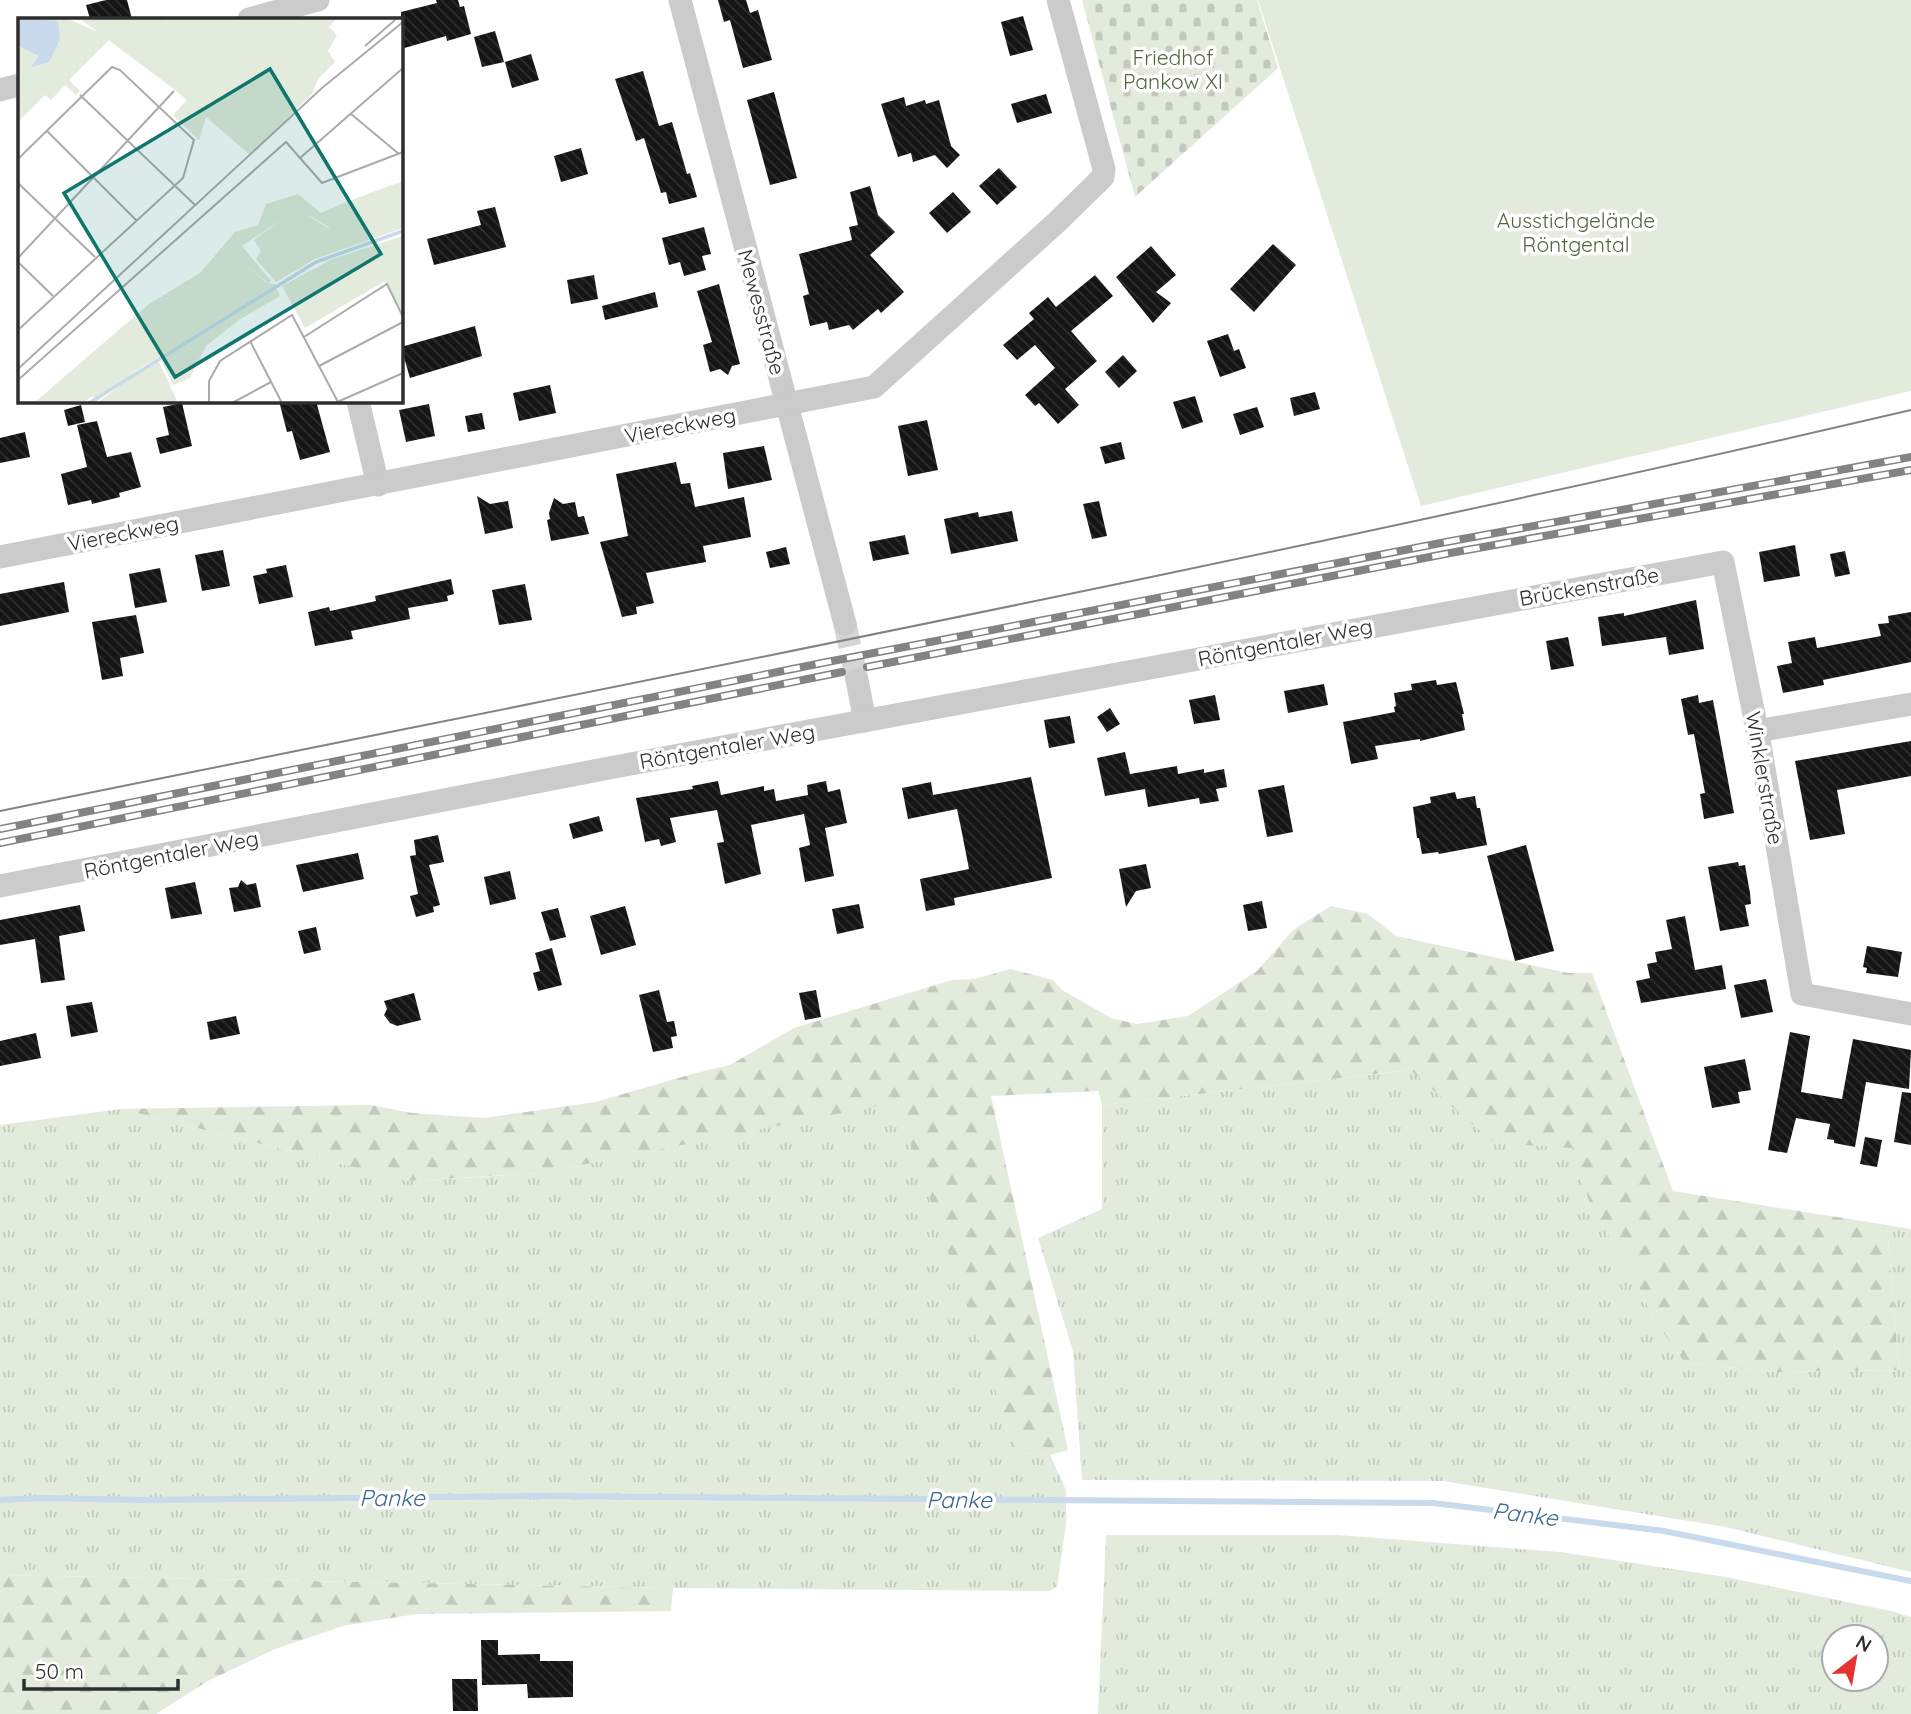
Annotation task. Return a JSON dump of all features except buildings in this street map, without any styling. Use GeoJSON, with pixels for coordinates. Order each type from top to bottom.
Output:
{"type":"FeatureCollection","features":[{"type":"Feature","properties":{"kind":"street"},"geometry":{"type":"LineString","coordinates":[[252,14],[318,0]]}},
{"type":"Feature","properties":{"kind":"street","name":"Mewesstraße"},"geometry":{"type":"LineString","coordinates":[[680,0],[845,624]]}},
{"type":"Feature","properties":{"kind":"street","name":"Viereckweg"},"geometry":{"type":"LineString","coordinates":[[0,557],[874,387],[1103,177],[1104,169],[1058,0]]}},
{"type":"Feature","properties":{"kind":"street"},"geometry":{"type":"LineString","coordinates":[[0,90],[18,85]]}},
{"type":"Feature","properties":{"kind":"street"},"geometry":{"type":"LineString","coordinates":[[358,402],[378,485]]}},
{"type":"Feature","properties":{"kind":"street","name":"Brückenstraße"},"geometry":{"type":"LineString","coordinates":[[1455,610],[1723,562]]}},
{"type":"Feature","properties":{"kind":"street","name":"Winklerstraße"},"geometry":{"type":"LineString","coordinates":[[1723,562],[1757,731],[1802,995],[1911,1014]]}},
{"type":"Feature","properties":{"kind":"street","name":"Röntgentaler Weg"},"geometry":{"type":"LineString","coordinates":[[0,887],[609,768],[1455,610]]}},
{"type":"Feature","properties":{"kind":"street"},"geometry":{"type":"LineString","coordinates":[[857,680],[865,721]]}},
{"type":"Feature","properties":{"kind":"street"},"geometry":{"type":"LineString","coordinates":[[1757,731],[1911,704]]}},
{"type":"Feature","properties":{"kind":"green space","name":"Friedhof Pankow XI"},"geometry":{"type":"Polygon","coordinates":[[[1082,0],[1257,0],[1278,68],[1135,197],[1082,0]]]}},
{"type":"Feature","properties":{"kind":"green space","name":"Ausstichgelände Röntgental"},"geometry":{"type":"Polygon","coordinates":[[[1258,0],[1911,0],[1911,391],[1421,506],[1258,0]]]}},
{"type":"Feature","properties":{"kind":"green space"},"geometry":{"type":"Polygon","coordinates":[[[1331,906],[1368,914],[1396,936],[1568,973],[1592,973],[1673,1191],[1887,1225],[1899,1370],[1778,1372],[1685,1363],[1654,1320],[1632,1271],[1592,1211],[1572,1148],[1494,1143],[1410,1070],[1102,1105],[1098,1091],[991,1096],[1068,1450],[1050,1455],[1017,1453],[897,1102],[541,1173],[408,1181],[121,1109],[371,1105],[412,1113],[484,1118],[596,1102],[730,1065],[794,1028],[952,980],[975,979],[1010,969],[1053,980],[1062,990],[1111,1018],[1137,1024],[1188,1016],[1257,971],[1293,930],[1331,906]]]}},
{"type":"Feature","properties":{"kind":"green space"},"geometry":{"type":"Polygon","coordinates":[[[1420,1069],[1494,1143],[1572,1147],[1592,1211],[1632,1271],[1654,1320],[1685,1363],[1778,1372],[1899,1370],[1887,1225],[1911,1229],[1911,1572],[1726,1527],[1443,1481],[1082,1480],[1073,1351],[1038,1238],[1102,1209],[1102,1105],[1420,1069]]]}},
{"type":"Feature","properties":{"kind":"green space"},"geometry":{"type":"Polygon","coordinates":[[[898,1101],[1017,1453],[1050,1455],[1066,1490],[1066,1524],[1057,1587],[1050,1591],[673,1588],[0,1575],[0,1125],[121,1109],[409,1181],[541,1173],[898,1101]]]}},
{"type":"Feature","properties":{"kind":"green space"},"geometry":{"type":"Polygon","coordinates":[[[1106,1535],[1338,1535],[1560,1552],[1726,1577],[1891,1611],[1911,1617],[1911,1714],[1098,1714],[1106,1535]]]}},
{"type":"Feature","properties":{"kind":"green space"},"geometry":{"type":"Polygon","coordinates":[[[0,1575],[673,1588],[671,1611],[416,1614],[343,1626],[275,1649],[208,1681],[156,1714],[0,1714],[0,1575]]]}},
{"type":"Feature","properties":{"kind":"waterway","name":"Panke"},"geometry":{"type":"LineString","coordinates":[[0,1500],[545,1496],[1433,1503],[1664,1531],[1911,1581]]}},
{"type":"Feature","properties":{"kind":"tunnel"},"geometry":{"type":"LineString","coordinates":[[845,624],[857,680]]}},
{"type":"Feature","properties":{"kind":"tram line"},"geometry":{"type":"LineString","coordinates":[[0,811],[1196,568],[1911,410]]}},
{"type":"Feature","properties":{"kind":"railway"},"geometry":{"type":"LineString","coordinates":[[0,829],[822,663],[1446,542],[1911,457]]}},
{"type":"Feature","properties":{"kind":"railway"},"geometry":{"type":"LineString","coordinates":[[867,667],[1450,553],[1911,470]]}},
{"type":"Feature","properties":{"kind":"railway"},"geometry":{"type":"LineString","coordinates":[[0,843],[842,672]]}}]}
